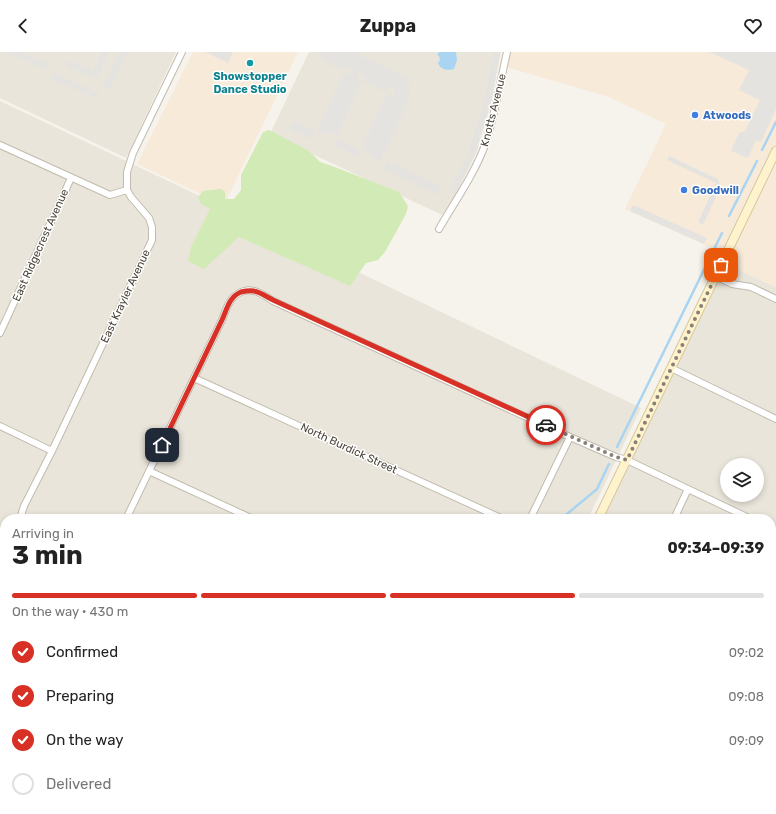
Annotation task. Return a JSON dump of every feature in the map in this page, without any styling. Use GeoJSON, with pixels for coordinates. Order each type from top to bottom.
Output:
{"type":"FeatureCollection","features":[{"type":"Feature","properties":{"kind":"street"},"geometry":{"type":"LineString","coordinates":[[0,145],[110,195],[127,190],[127,172],[133,153],[182,52]]}},
{"type":"Feature","properties":{"kind":"street","name":"Knotts Avenue"},"geometry":{"type":"LineString","coordinates":[[439,229],[465,188],[484,146],[493,119],[507,52]]}},
{"type":"Feature","properties":{"kind":"street"},"geometry":{"type":"LineString","coordinates":[[600,514],[776,151]]}},
{"type":"Feature","properties":{"kind":"street","name":"East Ridgecrest Avenue"},"geometry":{"type":"LineString","coordinates":[[0,333],[71,178]]}},
{"type":"Feature","properties":{"kind":"street","name":"East Krayler Avenue"},"geometry":{"type":"LineString","coordinates":[[22,514],[24,506],[52,451],[152,240],[152,227],[149,218],[127,190]]}},
{"type":"Feature","properties":{"kind":"street"},"geometry":{"type":"LineString","coordinates":[[715,276],[732,284],[751,287],[776,299]]}},
{"type":"Feature","properties":{"kind":"street"},"geometry":{"type":"LineString","coordinates":[[128,514],[230,301],[238,294],[248,290],[253,290],[570,437],[616,457],[627,460],[740,514]]}},
{"type":"Feature","properties":{"kind":"street"},"geometry":{"type":"LineString","coordinates":[[671,368],[776,419]]}},
{"type":"Feature","properties":{"kind":"street","name":"North Burdick Street"},"geometry":{"type":"LineString","coordinates":[[194,378],[492,514]]}},
{"type":"Feature","properties":{"kind":"street"},"geometry":{"type":"LineString","coordinates":[[0,426],[52,451]]}},
{"type":"Feature","properties":{"kind":"street"},"geometry":{"type":"LineString","coordinates":[[532,514],[570,437]]}},
{"type":"Feature","properties":{"kind":"street"},"geometry":{"type":"LineString","coordinates":[[149,471],[242,514]]}},
{"type":"Feature","properties":{"kind":"street"},"geometry":{"type":"LineString","coordinates":[[676,514],[688,489]]}},
{"type":"Feature","properties":{"kind":"shaded area"},"geometry":{"type":"Polygon","coordinates":[[[0,52],[176,52],[126,158],[0,98],[0,52]]]}},
{"type":"Feature","properties":{"kind":"shaded area"},"geometry":{"type":"Polygon","coordinates":[[[7,52],[23,52],[49,64],[46,70],[7,52]]]}},
{"type":"Feature","properties":{"kind":"shaded area"},"geometry":{"type":"Polygon","coordinates":[[[102,52],[109,52],[97,78],[91,76],[102,52]]]}},
{"type":"Feature","properties":{"kind":"shaded area"},"geometry":{"type":"Polygon","coordinates":[[[120,52],[128,52],[110,90],[103,87],[120,52]]]}},
{"type":"Feature","properties":{"kind":"shaded area"},"geometry":{"type":"Polygon","coordinates":[[[193,52],[298,52],[224,205],[137,164],[193,52]]]}},
{"type":"Feature","properties":{"kind":"shaded area"},"geometry":{"type":"Polygon","coordinates":[[[205,52],[233,52],[228,63],[205,52]]]}},
{"type":"Feature","properties":{"kind":"shaded area"},"geometry":{"type":"Polygon","coordinates":[[[309,52],[501,52],[491,103],[476,154],[455,196],[442,215],[270,134],[309,52]]]}},
{"type":"Feature","properties":{"kind":"shaded area"},"geometry":{"type":"Polygon","coordinates":[[[319,52],[353,52],[411,79],[408,86],[410,91],[406,100],[409,101],[380,161],[361,149],[387,93],[393,96],[395,92],[394,89],[389,86],[385,92],[363,81],[365,76],[359,73],[357,79],[362,81],[337,136],[332,133],[321,134],[317,132],[344,73],[349,75],[352,69],[345,66],[343,71],[320,59],[322,54],[319,52]]]}},
{"type":"Feature","properties":{"kind":"shaded area"},"geometry":{"type":"Polygon","coordinates":[[[493,52],[500,52],[491,103],[474,155],[455,194],[449,190],[466,159],[478,122],[484,102],[493,52]]]}},
{"type":"Feature","properties":{"kind":"shaded area"},"geometry":{"type":"Polygon","coordinates":[[[509,52],[776,52],[776,146],[725,254],[625,209],[666,124],[609,97],[506,67],[509,52]]]}},
{"type":"Feature","properties":{"kind":"shaded area"},"geometry":{"type":"Polygon","coordinates":[[[709,52],[776,52],[776,109],[761,142],[756,140],[748,158],[731,151],[739,133],[745,131],[760,100],[739,90],[749,70],[709,52]]]}},
{"type":"Feature","properties":{"kind":"shaded area"},"geometry":{"type":"Polygon","coordinates":[[[68,60],[92,70],[90,76],[66,66],[68,60]]]}},
{"type":"Feature","properties":{"kind":"shaded area"},"geometry":{"type":"Polygon","coordinates":[[[54,73],[99,93],[96,98],[51,79],[54,73]]]}},
{"type":"Feature","properties":{"kind":"shaded area"},"geometry":{"type":"Polygon","coordinates":[[[0,101],[641,408],[590,514],[0,514],[0,101]]]}},
{"type":"Feature","properties":{"kind":"shaded area"},"geometry":{"type":"Polygon","coordinates":[[[294,121],[316,131],[312,139],[290,129],[294,121]]]}},
{"type":"Feature","properties":{"kind":"shaded area"},"geometry":{"type":"Polygon","coordinates":[[[336,139],[360,150],[357,156],[333,145],[336,139]]]}},
{"type":"Feature","properties":{"kind":"shaded area"},"geometry":{"type":"Polygon","coordinates":[[[669,156],[718,179],[720,188],[703,225],[698,222],[716,183],[667,160],[669,156]]]}},
{"type":"Feature","properties":{"kind":"shaded area"},"geometry":{"type":"Polygon","coordinates":[[[387,161],[442,187],[438,195],[383,169],[387,161]]]}},
{"type":"Feature","properties":{"kind":"shaded area"},"geometry":{"type":"Polygon","coordinates":[[[776,165],[776,287],[723,263],[776,165]]]}},
{"type":"Feature","properties":{"kind":"shaded area"},"geometry":{"type":"Polygon","coordinates":[[[633,205],[707,238],[704,244],[630,211],[633,205]]]}},
{"type":"Feature","properties":{"kind":"shaded area"},"geometry":{"type":"Polygon","coordinates":[[[723,263],[776,287],[776,514],[601,514],[723,263]]]}},
{"type":"Feature","properties":{"kind":"green space"},"geometry":{"type":"Polygon","coordinates":[[[269,130],[309,151],[320,162],[399,192],[408,206],[406,214],[385,252],[378,260],[366,263],[350,286],[239,237],[204,269],[188,261],[191,247],[210,209],[201,204],[198,197],[203,191],[221,189],[225,192],[225,199],[234,199],[241,190],[241,175],[263,132],[269,130]]]}},
{"type":"Feature","properties":{"kind":"water"},"geometry":{"type":"Polygon","coordinates":[[[439,52],[456,52],[457,60],[454,69],[447,70],[441,67],[438,63],[440,60],[439,56],[437,55],[439,52]]]}},
{"type":"Feature","properties":{"kind":"waterway"},"geometry":{"type":"LineString","coordinates":[[762,150],[776,122]]}},
{"type":"Feature","properties":{"kind":"waterway"},"geometry":{"type":"LineString","coordinates":[[729,216],[757,161]]}},
{"type":"Feature","properties":{"kind":"waterway"},"geometry":{"type":"LineString","coordinates":[[617,447],[722,233]]}},
{"type":"Feature","properties":{"kind":"waterway"},"geometry":{"type":"LineString","coordinates":[[567,514],[597,489],[609,464]]}},
{"type":"Feature","properties":{"kind":"way so far"},"geometry":{"type":"LineString","coordinates":[[546,425],[616,457],[627,460],[721,265]]}},
{"type":"Feature","properties":{"kind":"place","name":"Showstopper Dance Studio"},"geometry":{"type":"Point","coordinates":[250,63]}},
{"type":"Feature","properties":{"kind":"place","name":"Atwoods"},"geometry":{"type":"Point","coordinates":[695,115]}},
{"type":"Feature","properties":{"kind":"place","name":"Goodwill"},"geometry":{"type":"Point","coordinates":[684,190]}},
{"type":"Feature","properties":{"kind":"route"},"geometry":{"type":"LineString","coordinates":[[162,445],[230,301],[238,294],[248,290],[253,290],[546,425]]}}]}
